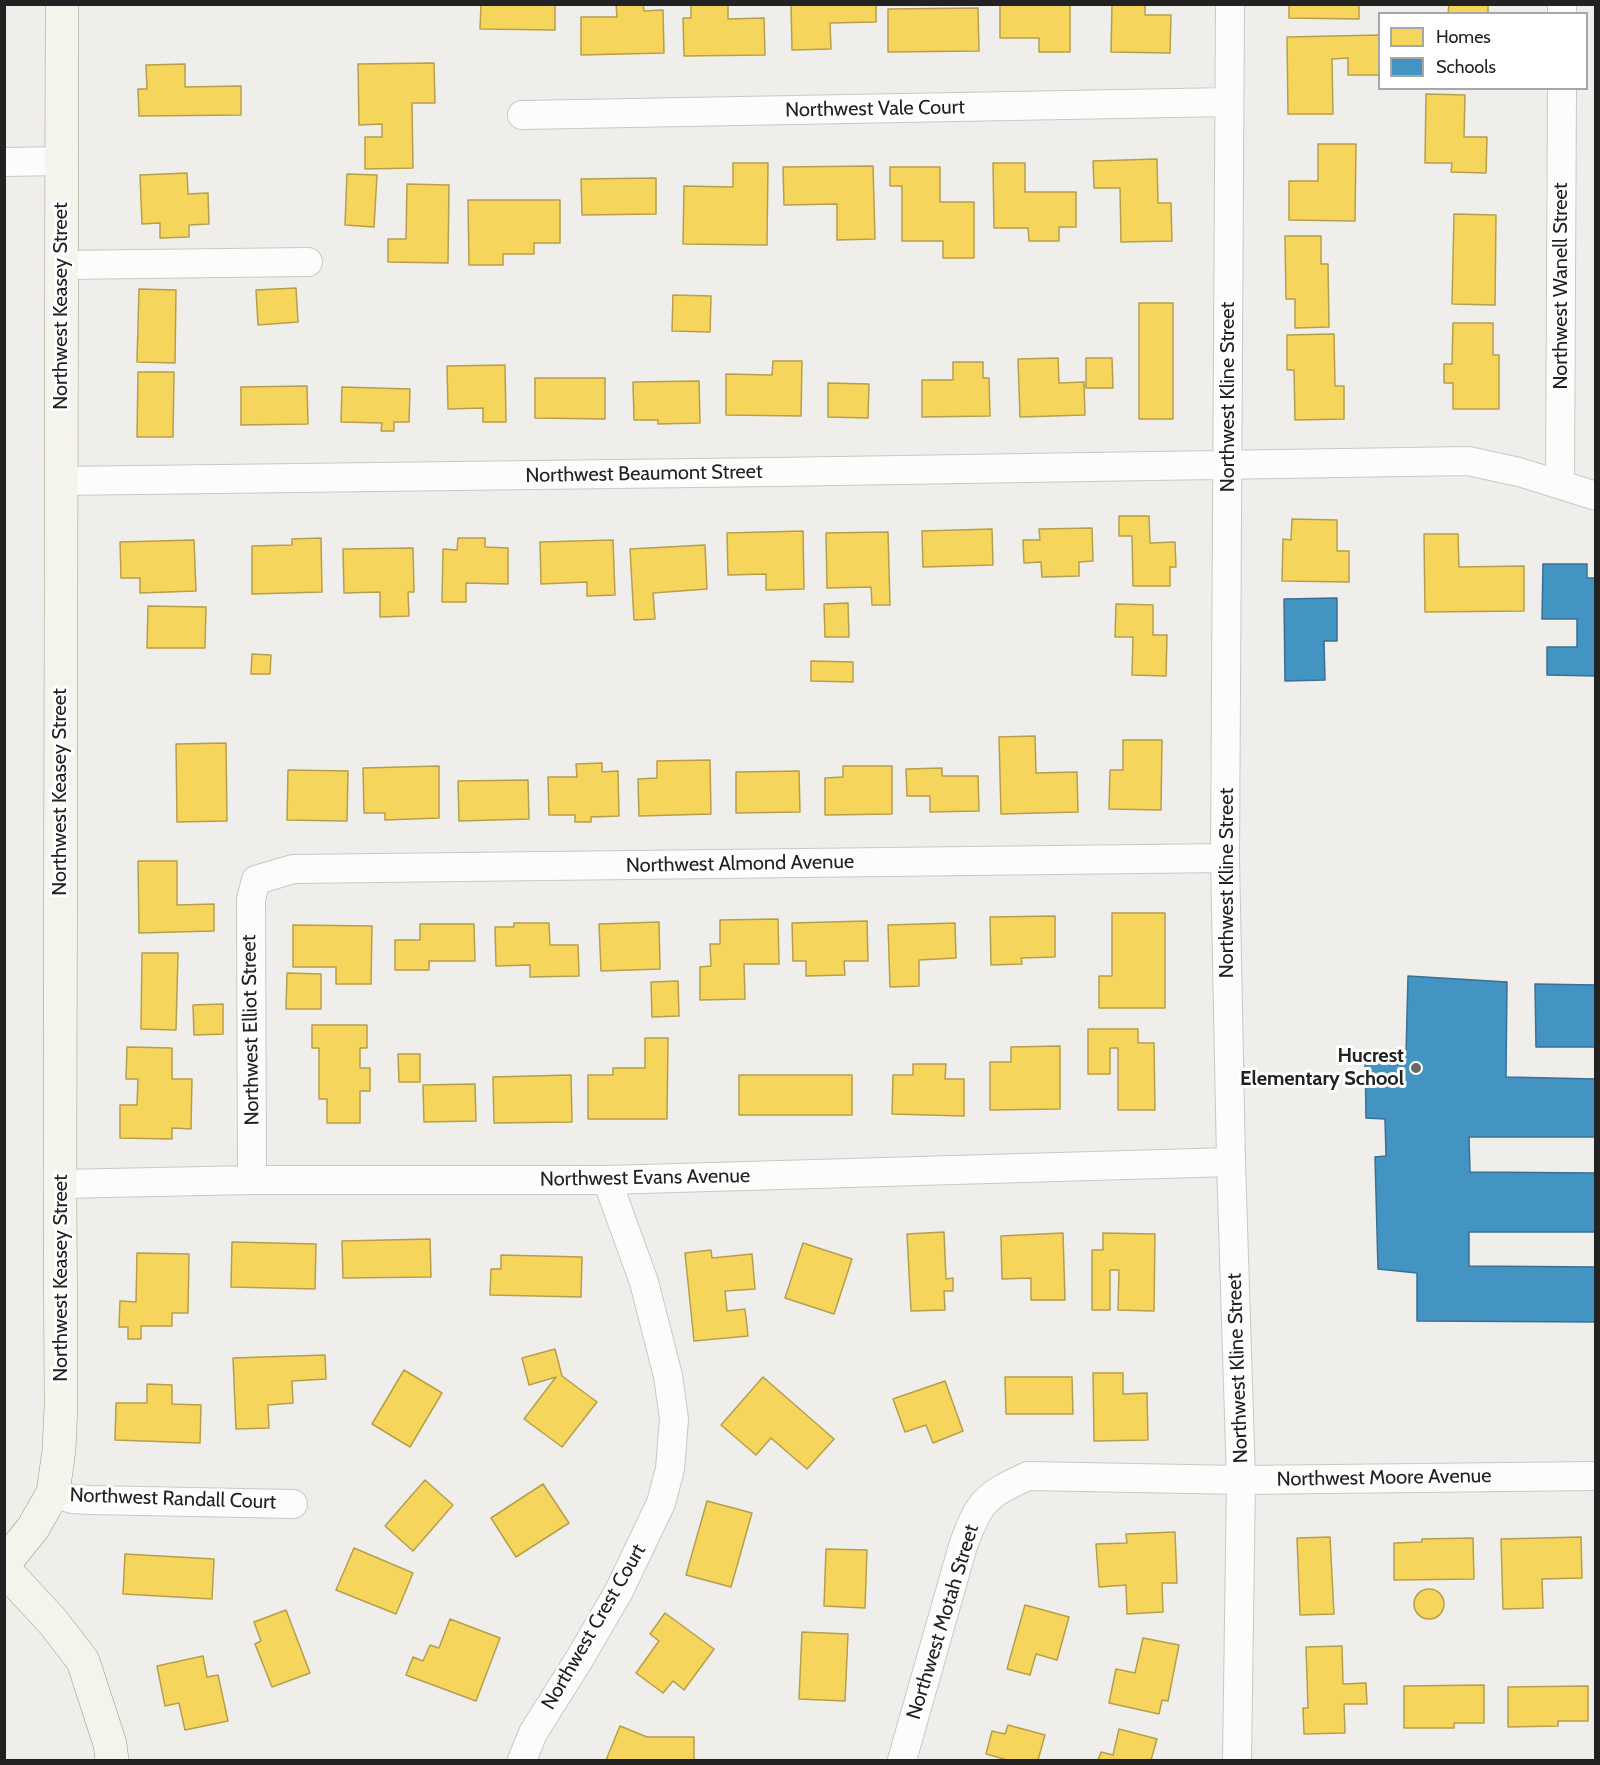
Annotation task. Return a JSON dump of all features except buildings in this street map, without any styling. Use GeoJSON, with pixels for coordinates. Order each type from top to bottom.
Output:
{"type":"FeatureCollection","features":[{"type":"Feature","properties":{"kind":"street","name":"Northwest Keasey Street"},"geometry":{"type":"LineString","coordinates":[[4,1564],[33,1528],[53,1493],[59,1450],[61,1405],[62,4]]}},
{"type":"Feature","properties":{"kind":"street","name":"Northwest Kline Street"},"geometry":{"type":"LineString","coordinates":[[1230,4],[1225,858],[1231,1162],[1241,1480],[1237,1761]]}},
{"type":"Feature","properties":{"kind":"street","name":"Northwest Wanell Street"},"geometry":{"type":"LineString","coordinates":[[1560,484],[1562,90]]}},
{"type":"Feature","properties":{"kind":"street","name":"Northwest Vale Court"},"geometry":{"type":"LineString","coordinates":[[522,115],[1229,102]]}},
{"type":"Feature","properties":{"kind":"street"},"geometry":{"type":"LineString","coordinates":[[4,162],[61,161]]}},
{"type":"Feature","properties":{"kind":"street"},"geometry":{"type":"LineString","coordinates":[[61,265],[309,262]]}},
{"type":"Feature","properties":{"kind":"street","name":"Northwest Beaumont Street"},"geometry":{"type":"LineString","coordinates":[[60,481],[1468,461],[1519,471],[1596,496]]}},
{"type":"Feature","properties":{"kind":"street","name":"Northwest Almond Avenue"},"geometry":{"type":"LineString","coordinates":[[256,880],[293,869],[1225,858]]}},
{"type":"Feature","properties":{"kind":"street","name":"Northwest Elliot Street"},"geometry":{"type":"LineString","coordinates":[[252,1180],[250,916],[251,899],[256,880]]}},
{"type":"Feature","properties":{"kind":"street","name":"Northwest Evans Avenue"},"geometry":{"type":"LineString","coordinates":[[60,1184],[252,1180],[607,1180],[1231,1162]]}},
{"type":"Feature","properties":{"kind":"street","name":"Northwest Crest Court"},"geometry":{"type":"LineString","coordinates":[[522,1761],[532,1733],[619,1591],[661,1503],[670,1468],[674,1419],[668,1376],[644,1282],[607,1180]]}},
{"type":"Feature","properties":{"kind":"street","name":"Northwest Moore Avenue"},"geometry":{"type":"LineString","coordinates":[[1028,1476],[1241,1480],[1596,1476]]}},
{"type":"Feature","properties":{"kind":"street","name":"Northwest Motah Street"},"geometry":{"type":"LineString","coordinates":[[902,1761],[972,1520],[988,1497],[1005,1486],[1028,1476]]}},
{"type":"Feature","properties":{"kind":"street","name":"Northwest Randall Court"},"geometry":{"type":"LineString","coordinates":[[53,1493],[72,1499],[91,1500],[293,1504]]}},
{"type":"Feature","properties":{"kind":"street"},"geometry":{"type":"LineString","coordinates":[[4,1569],[53,1622],[83,1661],[110,1744],[112,1761]]}},
{"type":"Feature","properties":{"kind":"place","name":"Hucrest Elementary School"},"geometry":{"type":"Point","coordinates":[1416,1068]}}]}
